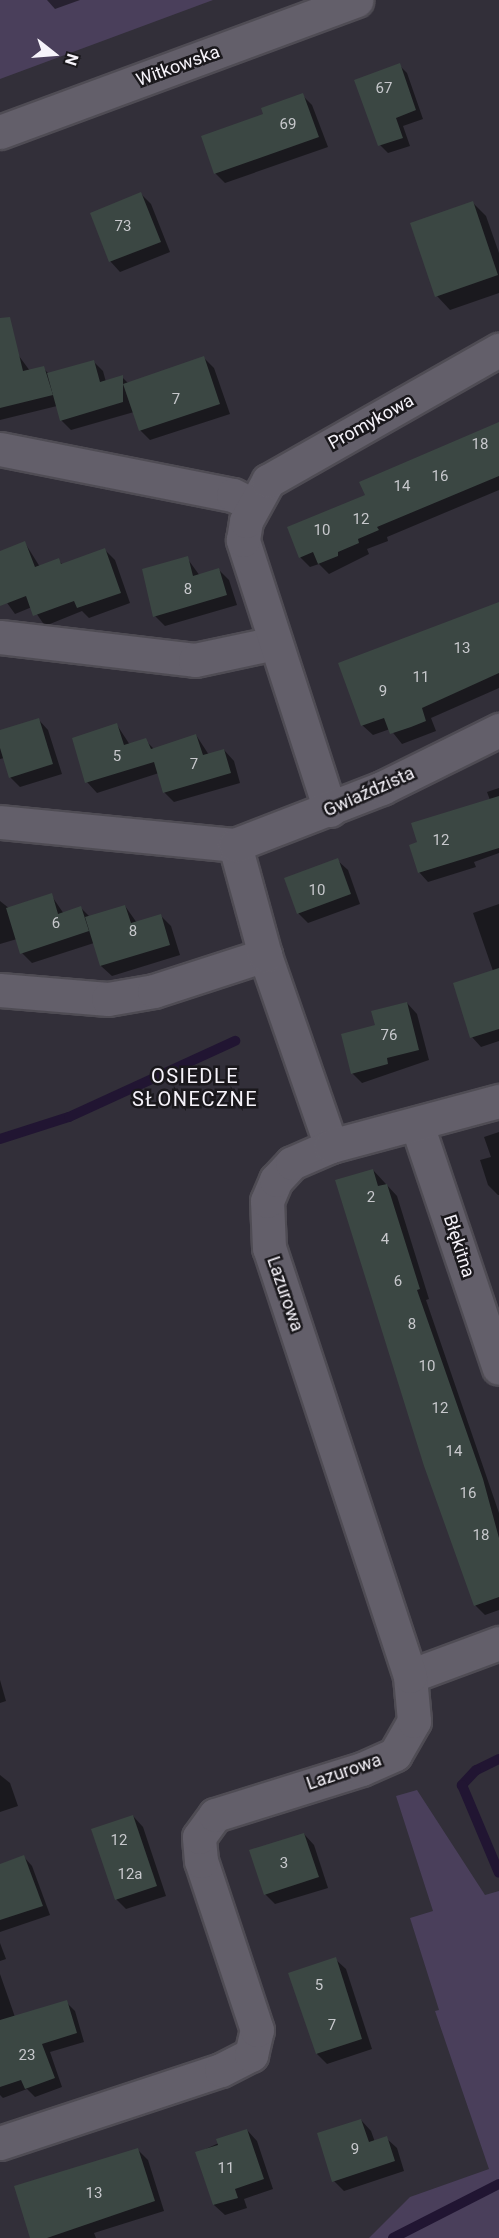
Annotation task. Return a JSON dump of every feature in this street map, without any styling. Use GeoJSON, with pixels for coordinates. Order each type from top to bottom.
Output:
{"type":"FeatureCollection","features":[{"type":"Feature","properties":{"kind":"street","name":"Witkowska"},"geometry":{"type":"LineString","coordinates":[[0,132],[356,0]]}},
{"type":"Feature","properties":{"kind":"street","name":"Promykowa"},"geometry":{"type":"LineString","coordinates":[[330,810],[274,643],[243,540],[253,505],[268,481],[499,350]]}},
{"type":"Feature","properties":{"kind":"street"},"geometry":{"type":"LineString","coordinates":[[0,449],[233,495],[253,505]]}},
{"type":"Feature","properties":{"kind":"street"},"geometry":{"type":"LineString","coordinates":[[0,637],[195,660],[274,643]]}},
{"type":"Feature","properties":{"kind":"street","name":"Gwiaździsta"},"geometry":{"type":"LineString","coordinates":[[0,822],[235,845],[330,810],[499,730]]}},
{"type":"Feature","properties":{"kind":"street"},"geometry":{"type":"LineString","coordinates":[[235,845],[265,955],[331,1146],[417,1125],[499,1101]]}},
{"type":"Feature","properties":{"kind":"street"},"geometry":{"type":"LineString","coordinates":[[0,990],[118,998],[265,955]]}},
{"type":"Feature","properties":{"kind":"street","name":"Błękitna"},"geometry":{"type":"LineString","coordinates":[[417,1125],[499,1368]]}},
{"type":"Feature","properties":{"kind":"street","name":"Lazurowa"},"geometry":{"type":"LineString","coordinates":[[0,2143],[221,2070],[251,2055],[257,2030],[201,1861],[199,1837],[215,1815],[362,1769],[394,1754],[414,1721],[410,1676],[269,1248],[267,1201],[276,1180],[292,1163],[331,1146]]}},
{"type":"Feature","properties":{"kind":"street"},"geometry":{"type":"LineString","coordinates":[[410,1676],[499,1643]]}},
{"type":"Feature","properties":{"kind":"shaded area"},"geometry":{"type":"Polygon","coordinates":[[[0,0],[213,0],[0,79],[0,0]]]}},
{"type":"Feature","properties":{"kind":"shaded area"},"geometry":{"type":"Polygon","coordinates":[[[417,1790],[485,1895],[499,1891],[499,2238],[369,2238],[410,2197],[489,2169],[435,2011],[439,2010],[410,1918],[433,1911],[396,1796],[417,1790]]]}},
{"type":"Feature","properties":{"kind":"building"},"geometry":{"type":"Polygon","coordinates":[[[400,63],[416,110],[396,118],[403,138],[378,146],[354,80],[400,63]]]}},
{"type":"Feature","properties":{"kind":"building"},"geometry":{"type":"Polygon","coordinates":[[[303,93],[319,137],[214,174],[201,136],[263,114],[261,108],[303,93]]]}},
{"type":"Feature","properties":{"kind":"building"},"geometry":{"type":"Polygon","coordinates":[[[141,192],[161,242],[109,262],[90,213],[141,192]]]}},
{"type":"Feature","properties":{"kind":"building"},"geometry":{"type":"Polygon","coordinates":[[[473,201],[498,275],[435,297],[410,223],[473,201]]]}},
{"type":"Feature","properties":{"kind":"building"},"geometry":{"type":"Polygon","coordinates":[[[10,317],[23,371],[44,366],[53,395],[0,408],[0,318],[10,317]]]}},
{"type":"Feature","properties":{"kind":"building"},"geometry":{"type":"Polygon","coordinates":[[[204,356],[220,404],[139,431],[123,384],[204,356]]]}},
{"type":"Feature","properties":{"kind":"building"},"geometry":{"type":"Polygon","coordinates":[[[94,360],[100,382],[123,375],[123,402],[60,421],[47,373],[94,360]]]}},
{"type":"Feature","properties":{"kind":"building"},"geometry":{"type":"Polygon","coordinates":[[[499,422],[499,476],[377,527],[379,530],[358,539],[359,543],[338,552],[338,556],[318,564],[313,552],[299,558],[287,527],[365,495],[359,482],[499,422]]]}},
{"type":"Feature","properties":{"kind":"building"},"geometry":{"type":"Polygon","coordinates":[[[25,541],[35,567],[59,558],[61,564],[105,548],[121,593],[77,608],[74,601],[33,616],[26,596],[0,606],[0,551],[25,541]]]}},
{"type":"Feature","properties":{"kind":"building"},"geometry":{"type":"Polygon","coordinates":[[[188,556],[193,576],[219,568],[227,595],[153,617],[142,569],[188,556]]]}},
{"type":"Feature","properties":{"kind":"building"},"geometry":{"type":"Polygon","coordinates":[[[499,602],[499,673],[422,708],[426,721],[411,727],[390,734],[384,718],[361,726],[338,663],[499,602]]]}},
{"type":"Feature","properties":{"kind":"building"},"geometry":{"type":"Polygon","coordinates":[[[39,718],[53,764],[9,778],[0,748],[0,730],[39,718]]]}},
{"type":"Feature","properties":{"kind":"building"},"geometry":{"type":"Polygon","coordinates":[[[117,723],[124,745],[146,738],[151,749],[196,734],[203,755],[224,749],[231,773],[163,793],[154,762],[85,783],[72,738],[117,723]]]}},
{"type":"Feature","properties":{"kind":"building"},"geometry":{"type":"Polygon","coordinates":[[[499,796],[499,848],[418,873],[409,845],[417,842],[411,823],[499,796]]]}},
{"type":"Feature","properties":{"kind":"building"},"geometry":{"type":"Polygon","coordinates":[[[338,858],[351,894],[297,914],[284,878],[338,858]]]}},
{"type":"Feature","properties":{"kind":"building"},"geometry":{"type":"Polygon","coordinates":[[[52,893],[58,914],[81,906],[89,931],[20,954],[6,908],[52,893]]]}},
{"type":"Feature","properties":{"kind":"building"},"geometry":{"type":"Polygon","coordinates":[[[125,905],[131,923],[161,914],[170,945],[100,966],[85,917],[125,905]]]}},
{"type":"Feature","properties":{"kind":"building"},"geometry":{"type":"Polygon","coordinates":[[[499,968],[499,1029],[470,1038],[453,983],[499,968]]]}},
{"type":"Feature","properties":{"kind":"building"},"geometry":{"type":"Polygon","coordinates":[[[407,1002],[419,1050],[387,1058],[388,1064],[351,1074],[341,1034],[375,1025],[371,1011],[407,1002]]]}},
{"type":"Feature","properties":{"kind":"building"},"geometry":{"type":"Polygon","coordinates":[[[373,1169],[378,1186],[387,1184],[420,1289],[417,1290],[483,1479],[499,1538],[499,1597],[474,1606],[424,1466],[335,1180],[373,1169]]]}},
{"type":"Feature","properties":{"kind":"building"},"geometry":{"type":"Polygon","coordinates":[[[133,1815],[157,1886],[115,1900],[91,1829],[133,1815]]]}},
{"type":"Feature","properties":{"kind":"building"},"geometry":{"type":"Polygon","coordinates":[[[304,1833],[319,1877],[264,1895],[249,1850],[304,1833]]]}},
{"type":"Feature","properties":{"kind":"building"},"geometry":{"type":"Polygon","coordinates":[[[24,1855],[43,1906],[0,1920],[0,1864],[24,1855]]]}},
{"type":"Feature","properties":{"kind":"building"},"geometry":{"type":"Polygon","coordinates":[[[336,1957],[362,2039],[316,2054],[288,1973],[336,1957]]]}},
{"type":"Feature","properties":{"kind":"building"},"geometry":{"type":"Polygon","coordinates":[[[67,2000],[77,2033],[42,2044],[55,2078],[25,2089],[21,2080],[0,2087],[0,2020],[67,2000]]]}},
{"type":"Feature","properties":{"kind":"building"},"geometry":{"type":"Polygon","coordinates":[[[361,2119],[369,2142],[387,2136],[395,2161],[332,2182],[317,2133],[361,2119]]]}},
{"type":"Feature","properties":{"kind":"building"},"geometry":{"type":"Polygon","coordinates":[[[247,2129],[264,2179],[235,2189],[238,2198],[213,2205],[195,2152],[218,2145],[216,2139],[247,2129]]]}},
{"type":"Feature","properties":{"kind":"building"},"geometry":{"type":"Polygon","coordinates":[[[138,2148],[155,2201],[47,2238],[30,2238],[14,2186],[138,2148]]]}},
{"type":"Feature","properties":{"kind":"waterway"},"geometry":{"type":"LineString","coordinates":[[0,1139],[69,1117],[235,1041]]}},
{"type":"Feature","properties":{"kind":"waterway"},"geometry":{"type":"LineString","coordinates":[[499,1759],[476,1770],[462,1785],[499,1873]]}},
{"type":"Feature","properties":{"kind":"waterway"},"geometry":{"type":"LineString","coordinates":[[393,2238],[499,2184]]}},
{"type":"Feature","properties":{"kind":"district","name":"OSIEDLE SŁONECZNE"},"geometry":{"type":"Point","coordinates":[195,1088]}}]}
